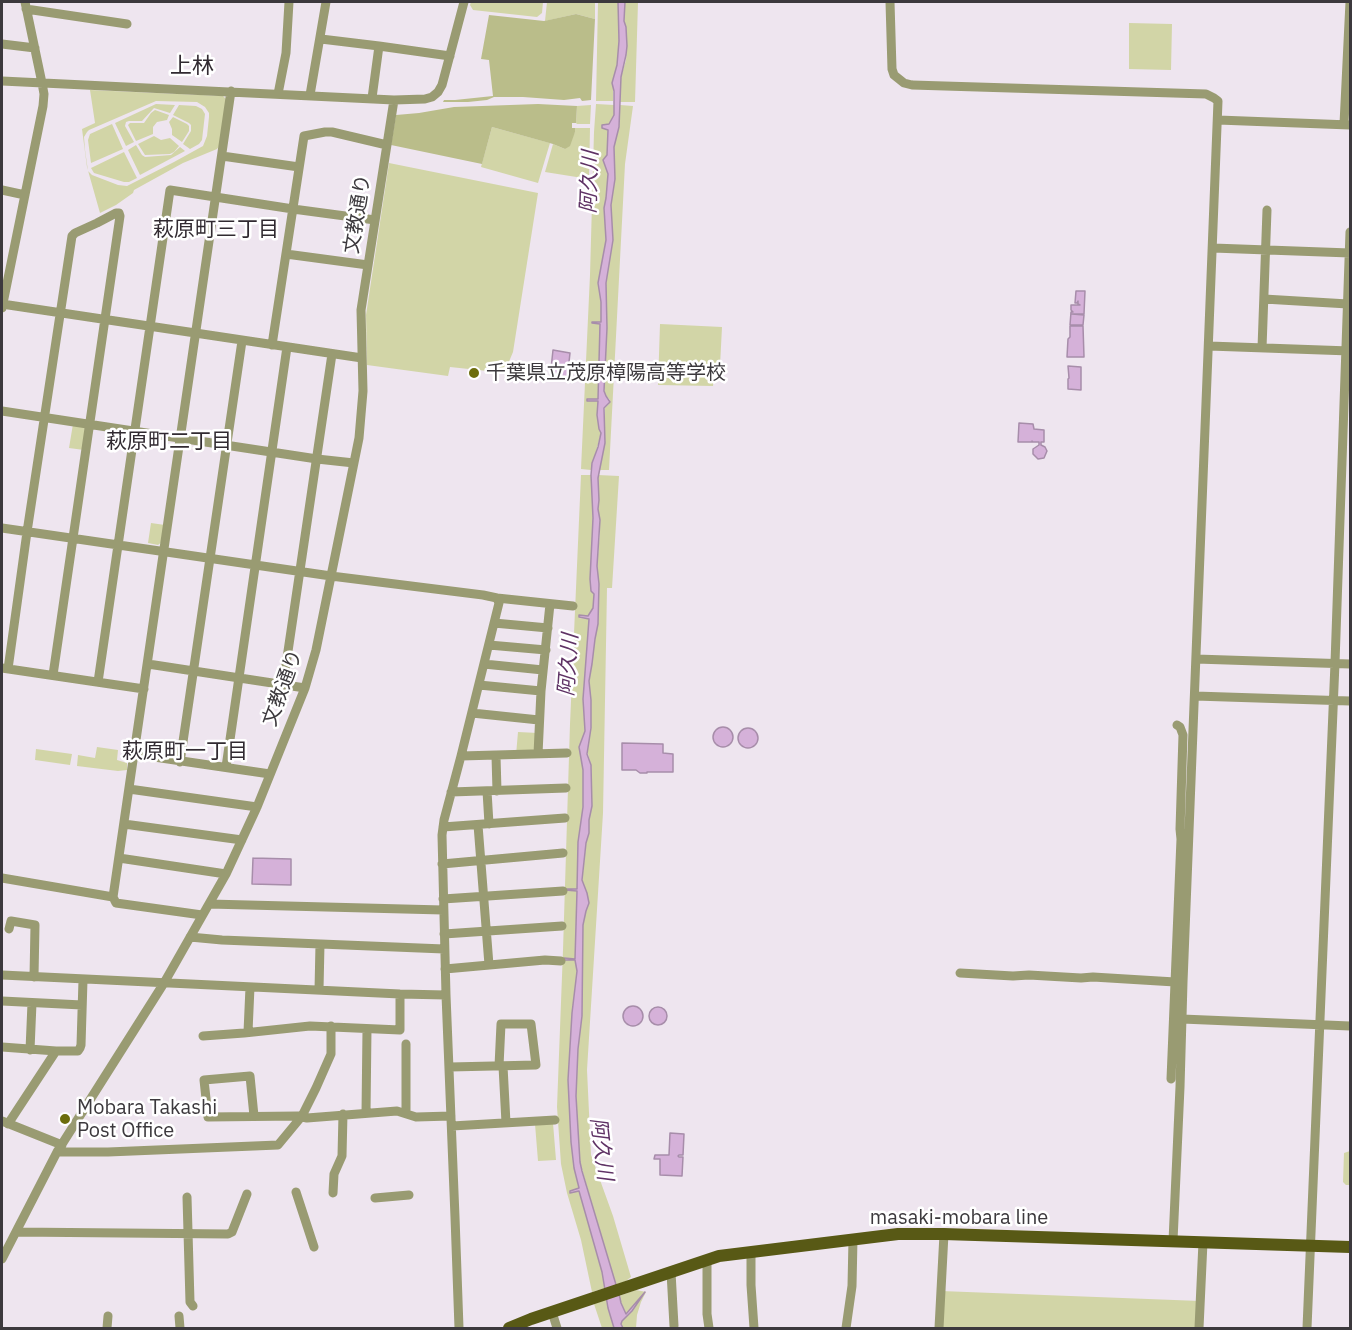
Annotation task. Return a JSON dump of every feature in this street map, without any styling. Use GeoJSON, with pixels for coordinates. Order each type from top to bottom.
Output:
{"type":"FeatureCollection","features":[{"type":"Feature","properties":{"kind":"main road","name":"masaki-mobara line"},"geometry":{"type":"LineString","coordinates":[[509,1329],[552,1312],[731,1253],[898,1234],[1350,1247]]}},
{"type":"Feature","properties":{"kind":"street"},"geometry":{"type":"LineString","coordinates":[[278,94],[286,53],[290,2]]}},
{"type":"Feature","properties":{"kind":"street"},"geometry":{"type":"LineString","coordinates":[[310,95],[326,2]]}},
{"type":"Feature","properties":{"kind":"street"},"geometry":{"type":"LineString","coordinates":[[2,81],[394,100],[432,97],[442,85],[464,2]]}},
{"type":"Feature","properties":{"kind":"street"},"geometry":{"type":"LineString","coordinates":[[890,2],[892,69],[894,75],[904,83],[1206,94],[1218,101],[1173,1241]]}},
{"type":"Feature","properties":{"kind":"street"},"geometry":{"type":"LineString","coordinates":[[1218,120],[1347,124],[1350,2]]}},
{"type":"Feature","properties":{"kind":"street"},"geometry":{"type":"LineString","coordinates":[[127,24],[26,5],[44,94],[2,303],[60,314],[362,358]]}},
{"type":"Feature","properties":{"kind":"street"},"geometry":{"type":"LineString","coordinates":[[321,39],[450,56]]}},
{"type":"Feature","properties":{"kind":"street"},"geometry":{"type":"LineString","coordinates":[[2,44],[34,48]]}},
{"type":"Feature","properties":{"kind":"street"},"geometry":{"type":"LineString","coordinates":[[372,98],[379,46]]}},
{"type":"Feature","properties":{"kind":"street"},"geometry":{"type":"LineString","coordinates":[[202,915],[117,903],[113,897],[231,92]]}},
{"type":"Feature","properties":{"kind":"street","name":"文教通り"},"geometry":{"type":"LineString","coordinates":[[2,1259],[59,1149],[164,983],[225,874],[242,840],[305,688],[316,650],[358,438],[363,404],[361,310],[394,100]]}},
{"type":"Feature","properties":{"kind":"street"},"geometry":{"type":"LineString","coordinates":[[272,345],[304,136],[332,132],[387,146]]}},
{"type":"Feature","properties":{"kind":"street"},"geometry":{"type":"LineString","coordinates":[[222,156],[299,167]]}},
{"type":"Feature","properties":{"kind":"street"},"geometry":{"type":"LineString","coordinates":[[2,190],[25,195]]}},
{"type":"Feature","properties":{"kind":"street"},"geometry":{"type":"LineString","coordinates":[[98,682],[170,190],[375,220]]}},
{"type":"Feature","properties":{"kind":"street"},"geometry":{"type":"LineString","coordinates":[[1262,348],[1267,210]]}},
{"type":"Feature","properties":{"kind":"street"},"geometry":{"type":"LineString","coordinates":[[53,675],[119,213],[72,236],[5,668],[144,689]]}},
{"type":"Feature","properties":{"kind":"street"},"geometry":{"type":"LineString","coordinates":[[1307,1329],[1348,351],[1350,232]]}},
{"type":"Feature","properties":{"kind":"street"},"geometry":{"type":"LineString","coordinates":[[1213,248],[1350,253]]}},
{"type":"Feature","properties":{"kind":"street"},"geometry":{"type":"LineString","coordinates":[[286,254],[368,265]]}},
{"type":"Feature","properties":{"kind":"street"},"geometry":{"type":"LineString","coordinates":[[1264,299],[1348,304]]}},
{"type":"Feature","properties":{"kind":"street"},"geometry":{"type":"LineString","coordinates":[[180,762],[242,340]]}},
{"type":"Feature","properties":{"kind":"street"},"geometry":{"type":"LineString","coordinates":[[1209,346],[1348,351]]}},
{"type":"Feature","properties":{"kind":"street"},"geometry":{"type":"LineString","coordinates":[[226,767],[287,347]]}},
{"type":"Feature","properties":{"kind":"street"},"geometry":{"type":"LineString","coordinates":[[283,685],[332,354]]}},
{"type":"Feature","properties":{"kind":"street"},"geometry":{"type":"LineString","coordinates":[[2,411],[354,463]]}},
{"type":"Feature","properties":{"kind":"street"},"geometry":{"type":"LineString","coordinates":[[2,528],[300,572],[573,606]]}},
{"type":"Feature","properties":{"kind":"street"},"geometry":{"type":"LineString","coordinates":[[459,1329],[444,949],[442,828],[495,623],[499,603],[497,598]]}},
{"type":"Feature","properties":{"kind":"street"},"geometry":{"type":"LineString","coordinates":[[538,754],[541,691],[550,604]]}},
{"type":"Feature","properties":{"kind":"street"},"geometry":{"type":"LineString","coordinates":[[495,623],[548,628]]}},
{"type":"Feature","properties":{"kind":"street"},"geometry":{"type":"LineString","coordinates":[[489,645],[546,650]]}},
{"type":"Feature","properties":{"kind":"street"},"geometry":{"type":"LineString","coordinates":[[1196,659],[1350,664]]}},
{"type":"Feature","properties":{"kind":"street"},"geometry":{"type":"LineString","coordinates":[[148,664],[305,688]]}},
{"type":"Feature","properties":{"kind":"street"},"geometry":{"type":"LineString","coordinates":[[484,664],[543,670]]}},
{"type":"Feature","properties":{"kind":"street"},"geometry":{"type":"LineString","coordinates":[[479,685],[541,691]]}},
{"type":"Feature","properties":{"kind":"street"},"geometry":{"type":"LineString","coordinates":[[1195,696],[1350,701]]}},
{"type":"Feature","properties":{"kind":"street"},"geometry":{"type":"LineString","coordinates":[[472,713],[539,720]]}},
{"type":"Feature","properties":{"kind":"street"},"geometry":{"type":"LineString","coordinates":[[1171,1079],[1183,735],[1177,725]]}},
{"type":"Feature","properties":{"kind":"street"},"geometry":{"type":"LineString","coordinates":[[461,756],[567,753]]}},
{"type":"Feature","properties":{"kind":"street"},"geometry":{"type":"LineString","coordinates":[[134,754],[270,774]]}},
{"type":"Feature","properties":{"kind":"street"},"geometry":{"type":"LineString","coordinates":[[496,756],[497,791]]}},
{"type":"Feature","properties":{"kind":"street"},"geometry":{"type":"LineString","coordinates":[[451,792],[566,788]]}},
{"type":"Feature","properties":{"kind":"street"},"geometry":{"type":"LineString","coordinates":[[129,789],[256,807]]}},
{"type":"Feature","properties":{"kind":"street"},"geometry":{"type":"LineString","coordinates":[[487,791],[489,824]]}},
{"type":"Feature","properties":{"kind":"street"},"geometry":{"type":"LineString","coordinates":[[442,828],[565,818]]}},
{"type":"Feature","properties":{"kind":"street"},"geometry":{"type":"LineString","coordinates":[[124,824],[242,840]]}},
{"type":"Feature","properties":{"kind":"street"},"geometry":{"type":"LineString","coordinates":[[478,825],[489,965]]}},
{"type":"Feature","properties":{"kind":"street"},"geometry":{"type":"LineString","coordinates":[[442,864],[563,854]]}},
{"type":"Feature","properties":{"kind":"street"},"geometry":{"type":"LineString","coordinates":[[119,858],[225,874]]}},
{"type":"Feature","properties":{"kind":"street"},"geometry":{"type":"LineString","coordinates":[[2,878],[113,897]]}},
{"type":"Feature","properties":{"kind":"street"},"geometry":{"type":"LineString","coordinates":[[443,899],[563,891]]}},
{"type":"Feature","properties":{"kind":"street"},"geometry":{"type":"LineString","coordinates":[[209,904],[443,910]]}},
{"type":"Feature","properties":{"kind":"street"},"geometry":{"type":"LineString","coordinates":[[9,929],[11,921],[35,925],[34,977]]}},
{"type":"Feature","properties":{"kind":"street"},"geometry":{"type":"LineString","coordinates":[[444,934],[562,926]]}},
{"type":"Feature","properties":{"kind":"street"},"geometry":{"type":"LineString","coordinates":[[190,937],[444,949]]}},
{"type":"Feature","properties":{"kind":"street"},"geometry":{"type":"LineString","coordinates":[[319,990],[320,944]]}},
{"type":"Feature","properties":{"kind":"street"},"geometry":{"type":"LineString","coordinates":[[445,969],[545,960],[561,961]]}},
{"type":"Feature","properties":{"kind":"street"},"geometry":{"type":"LineString","coordinates":[[960,973],[1175,982]]}},
{"type":"Feature","properties":{"kind":"street"},"geometry":{"type":"LineString","coordinates":[[2,975],[446,995]]}},
{"type":"Feature","properties":{"kind":"street"},"geometry":{"type":"LineString","coordinates":[[2,1047],[74,1052],[80,1048],[83,980]]}},
{"type":"Feature","properties":{"kind":"street"},"geometry":{"type":"LineString","coordinates":[[249,1032],[250,987]]}},
{"type":"Feature","properties":{"kind":"street"},"geometry":{"type":"LineString","coordinates":[[203,1036],[310,1026],[400,1030],[400,994]]}},
{"type":"Feature","properties":{"kind":"street"},"geometry":{"type":"LineString","coordinates":[[2,1001],[82,1005]]}},
{"type":"Feature","properties":{"kind":"street"},"geometry":{"type":"LineString","coordinates":[[30,1050],[32,1003]]}},
{"type":"Feature","properties":{"kind":"street"},"geometry":{"type":"LineString","coordinates":[[1182,1019],[1350,1026]]}},
{"type":"Feature","properties":{"kind":"street"},"geometry":{"type":"LineString","coordinates":[[450,1067],[501,1066],[536,1065],[531,1024],[501,1024],[501,1066],[506,1123]]}},
{"type":"Feature","properties":{"kind":"street"},"geometry":{"type":"LineString","coordinates":[[56,1051],[5,1122],[59,1149],[108,1152],[276,1146],[302,1116],[331,1054],[332,1026]]}},
{"type":"Feature","properties":{"kind":"street"},"geometry":{"type":"LineString","coordinates":[[366,1113],[367,1029]]}},
{"type":"Feature","properties":{"kind":"street"},"geometry":{"type":"LineString","coordinates":[[406,1044],[406,1113]]}},
{"type":"Feature","properties":{"kind":"street"},"geometry":{"type":"LineString","coordinates":[[254,1116],[250,1076],[204,1080],[208,1118],[254,1116],[302,1116],[307,1118],[397,1111],[416,1117],[451,1121],[506,1123],[555,1120]]}},
{"type":"Feature","properties":{"kind":"street"},"geometry":{"type":"LineString","coordinates":[[333,1193],[334,1174],[342,1156],[343,1114]]}},
{"type":"Feature","properties":{"kind":"street"},"geometry":{"type":"LineString","coordinates":[[296,1192],[314,1247]]}},
{"type":"Feature","properties":{"kind":"street"},"geometry":{"type":"LineString","coordinates":[[16,1232],[230,1234],[247,1194]]}},
{"type":"Feature","properties":{"kind":"street"},"geometry":{"type":"LineString","coordinates":[[375,1198],[409,1195]]}},
{"type":"Feature","properties":{"kind":"street"},"geometry":{"type":"LineString","coordinates":[[187,1197],[190,1302],[193,1306]]}},
{"type":"Feature","properties":{"kind":"street"},"geometry":{"type":"LineString","coordinates":[[939,1329],[944,1234]]}},
{"type":"Feature","properties":{"kind":"street"},"geometry":{"type":"LineString","coordinates":[[846,1329],[852,1286],[853,1239]]}},
{"type":"Feature","properties":{"kind":"street"},"geometry":{"type":"LineString","coordinates":[[1199,1329],[1203,1242]]}},
{"type":"Feature","properties":{"kind":"street"},"geometry":{"type":"LineString","coordinates":[[751,1252],[754,1329]]}},
{"type":"Feature","properties":{"kind":"street"},"geometry":{"type":"LineString","coordinates":[[707,1260],[708,1329]]}},
{"type":"Feature","properties":{"kind":"street"},"geometry":{"type":"LineString","coordinates":[[672,1272],[674,1326]]}},
{"type":"Feature","properties":{"kind":"street"},"geometry":{"type":"LineString","coordinates":[[552,1312],[558,1329]]}},
{"type":"Feature","properties":{"kind":"street"},"geometry":{"type":"LineString","coordinates":[[107,1329],[108,1316]]}},
{"type":"Feature","properties":{"kind":"street"},"geometry":{"type":"LineString","coordinates":[[179,1316],[180,1329]]}},
{"type":"Feature","properties":{"kind":"green space"},"geometry":{"type":"Polygon","coordinates":[[[471,2],[543,2],[542,13],[537,17],[473,10],[471,2]]]}},
{"type":"Feature","properties":{"kind":"green space"},"geometry":{"type":"Polygon","coordinates":[[[547,2],[595,2],[595,19],[576,14],[545,21],[547,2]]]}},
{"type":"Feature","properties":{"kind":"green space"},"geometry":{"type":"Polygon","coordinates":[[[598,2],[618,2],[619,41],[613,79],[613,101],[596,101],[598,2]]]}},
{"type":"Feature","properties":{"kind":"green space"},"geometry":{"type":"Polygon","coordinates":[[[625,2],[638,2],[635,102],[620,102],[621,77],[627,46],[624,21],[625,2]]]}},
{"type":"Feature","properties":{"kind":"green space"},"geometry":{"type":"Polygon","coordinates":[[[576,14],[595,19],[591,100],[494,97],[468,102],[443,102],[444,100],[493,96],[489,60],[481,59],[489,15],[544,21],[576,14]]]}},
{"type":"Feature","properties":{"kind":"green space"},"geometry":{"type":"Polygon","coordinates":[[[1129,23],[1172,24],[1171,70],[1129,69],[1129,23]]]}},
{"type":"Feature","properties":{"kind":"green space"},"geometry":{"type":"Polygon","coordinates":[[[90,90],[223,96],[227,100],[221,144],[217,149],[183,163],[134,190],[116,205],[100,213],[88,171],[92,175],[118,185],[127,186],[203,146],[207,136],[209,113],[197,102],[156,101],[89,130],[84,137],[85,149],[82,129],[95,123],[90,90]]]}},
{"type":"Feature","properties":{"kind":"green space"},"geometry":{"type":"Polygon","coordinates":[[[156,104],[175,105],[170,113],[154,108],[142,121],[126,122],[125,126],[134,142],[126,146],[115,123],[156,104]]]}},
{"type":"Feature","properties":{"kind":"green space"},"geometry":{"type":"Polygon","coordinates":[[[538,104],[577,106],[576,123],[572,123],[575,132],[570,146],[565,149],[492,127],[482,164],[391,145],[396,115],[454,107],[538,104]]]}},
{"type":"Feature","properties":{"kind":"green space"},"geometry":{"type":"Polygon","coordinates":[[[596,104],[614,105],[614,115],[609,124],[602,125],[602,128],[608,130],[607,155],[603,160],[608,174],[604,208],[606,240],[598,283],[601,322],[592,322],[600,324],[598,400],[588,399],[588,401],[598,401],[597,415],[601,433],[591,470],[581,469],[596,104]]]}},
{"type":"Feature","properties":{"kind":"green space"},"geometry":{"type":"Polygon","coordinates":[[[179,105],[196,106],[205,114],[202,140],[190,149],[183,144],[191,131],[191,125],[173,115],[179,105]]]}},
{"type":"Feature","properties":{"kind":"green space"},"geometry":{"type":"Polygon","coordinates":[[[591,105],[590,124],[577,124],[577,106],[591,105]]]}},
{"type":"Feature","properties":{"kind":"green space"},"geometry":{"type":"Polygon","coordinates":[[[620,105],[633,106],[625,164],[609,470],[599,470],[605,438],[605,408],[610,400],[605,394],[604,387],[607,328],[606,283],[613,240],[611,205],[615,179],[614,147],[619,127],[620,105]]]}},
{"type":"Feature","properties":{"kind":"green space"},"geometry":{"type":"Polygon","coordinates":[[[155,110],[169,115],[167,120],[157,122],[153,127],[153,134],[136,141],[128,125],[144,123],[155,110]]]}},
{"type":"Feature","properties":{"kind":"green space"},"geometry":{"type":"Polygon","coordinates":[[[173,117],[189,126],[189,131],[182,142],[172,135],[169,122],[173,117]]]}},
{"type":"Feature","properties":{"kind":"green space"},"geometry":{"type":"Polygon","coordinates":[[[112,124],[123,149],[91,163],[88,140],[90,134],[112,124]]]}},
{"type":"Feature","properties":{"kind":"green space"},"geometry":{"type":"Polygon","coordinates":[[[492,127],[550,143],[538,183],[481,167],[492,127]]]}},
{"type":"Feature","properties":{"kind":"green space"},"geometry":{"type":"Polygon","coordinates":[[[575,128],[590,128],[589,179],[545,172],[553,144],[565,149],[575,128]]]}},
{"type":"Feature","properties":{"kind":"green space"},"geometry":{"type":"Polygon","coordinates":[[[154,136],[161,140],[170,138],[179,146],[170,154],[145,155],[138,144],[154,136]]]}},
{"type":"Feature","properties":{"kind":"green space"},"geometry":{"type":"Polygon","coordinates":[[[136,145],[145,157],[171,155],[180,147],[185,151],[140,175],[128,150],[136,145]]]}},
{"type":"Feature","properties":{"kind":"green space"},"geometry":{"type":"Polygon","coordinates":[[[124,152],[137,178],[129,182],[94,173],[91,168],[124,152]]]}},
{"type":"Feature","properties":{"kind":"green space"},"geometry":{"type":"Polygon","coordinates":[[[389,163],[538,193],[513,352],[508,364],[497,372],[450,367],[448,376],[367,365],[366,315],[389,163]]]}},
{"type":"Feature","properties":{"kind":"green space"},"geometry":{"type":"Polygon","coordinates":[[[660,324],[722,327],[720,366],[715,366],[713,386],[658,385],[660,324]]]}},
{"type":"Feature","properties":{"kind":"green space"},"geometry":{"type":"Polygon","coordinates":[[[73,424],[85,426],[84,450],[69,448],[73,424]]]}},
{"type":"Feature","properties":{"kind":"green space"},"geometry":{"type":"Polygon","coordinates":[[[581,475],[591,475],[593,518],[590,579],[594,597],[590,614],[579,618],[589,619],[583,699],[585,731],[579,747],[583,770],[583,807],[578,842],[577,889],[566,889],[577,891],[575,959],[564,958],[564,960],[575,960],[577,971],[568,1080],[571,1142],[579,1189],[570,1191],[571,1193],[579,1190],[602,1272],[605,1288],[592,1292],[561,1164],[557,1107],[581,475]]]}},
{"type":"Feature","properties":{"kind":"green space"},"geometry":{"type":"Polygon","coordinates":[[[598,475],[619,476],[612,588],[607,588],[603,813],[587,1070],[591,1155],[613,1216],[631,1277],[615,1285],[580,1162],[576,1096],[582,1016],[583,925],[589,903],[582,881],[592,806],[591,765],[587,750],[591,728],[589,681],[598,624],[597,566],[600,520],[598,475]]]}},
{"type":"Feature","properties":{"kind":"green space"},"geometry":{"type":"Polygon","coordinates":[[[151,523],[165,525],[163,541],[158,545],[148,543],[151,523]]]}},
{"type":"Feature","properties":{"kind":"green space"},"geometry":{"type":"Polygon","coordinates":[[[518,732],[538,733],[536,755],[516,755],[518,732]]]}},
{"type":"Feature","properties":{"kind":"green space"},"geometry":{"type":"Polygon","coordinates":[[[97,747],[118,750],[117,760],[127,763],[127,770],[77,766],[78,755],[95,758],[97,747]]]}},
{"type":"Feature","properties":{"kind":"green space"},"geometry":{"type":"Polygon","coordinates":[[[36,749],[72,754],[70,765],[35,760],[36,749]]]}},
{"type":"Feature","properties":{"kind":"green space"},"geometry":{"type":"Polygon","coordinates":[[[553,1123],[556,1160],[538,1161],[535,1124],[553,1123]]]}},
{"type":"Feature","properties":{"kind":"green space"},"geometry":{"type":"Polygon","coordinates":[[[1350,1151],[1350,1185],[1346,1185],[1343,1182],[1344,1153],[1350,1151]]]}},
{"type":"Feature","properties":{"kind":"green space"},"geometry":{"type":"Polygon","coordinates":[[[636,1290],[646,1292],[637,1315],[636,1328],[623,1328],[622,1321],[636,1302],[626,1315],[619,1296],[636,1290]]]}},
{"type":"Feature","properties":{"kind":"green space"},"geometry":{"type":"Polygon","coordinates":[[[941,1291],[1200,1301],[1199,1328],[939,1328],[941,1291]]]}},
{"type":"Feature","properties":{"kind":"green space"},"geometry":{"type":"Polygon","coordinates":[[[607,1299],[614,1328],[602,1328],[594,1304],[607,1299]]]}},
{"type":"Feature","properties":{"kind":"shaded area"},"geometry":{"type":"Polygon","coordinates":[[[618,2],[625,2],[624,21],[627,46],[621,77],[619,127],[614,147],[615,179],[611,205],[613,240],[606,283],[607,328],[604,391],[610,402],[604,408],[605,443],[598,478],[600,520],[597,566],[598,624],[589,681],[591,728],[587,754],[591,765],[592,806],[582,880],[589,903],[583,925],[582,1016],[576,1096],[582,1171],[626,1314],[645,1292],[622,1321],[623,1328],[614,1328],[602,1272],[579,1191],[570,1193],[579,1188],[571,1142],[568,1080],[577,971],[575,960],[564,960],[564,958],[575,959],[577,891],[565,889],[577,889],[578,842],[583,807],[583,770],[579,747],[585,731],[583,699],[589,619],[579,617],[579,615],[588,616],[593,608],[594,594],[591,591],[590,579],[593,518],[591,475],[592,463],[601,433],[597,415],[598,401],[587,401],[587,399],[598,399],[600,324],[592,322],[601,322],[598,283],[606,240],[604,208],[608,174],[603,160],[607,155],[608,130],[602,128],[602,125],[609,124],[614,115],[612,83],[617,65],[619,41],[618,2]]]}},
{"type":"Feature","properties":{"kind":"shaded area"},"geometry":{"type":"Polygon","coordinates":[[[1076,291],[1085,291],[1084,314],[1072,314],[1084,315],[1083,325],[1070,325],[1071,312],[1073,312],[1071,305],[1080,305],[1078,301],[1075,303],[1076,291]]]}},
{"type":"Feature","properties":{"kind":"shaded area"},"geometry":{"type":"Polygon","coordinates":[[[1070,326],[1083,326],[1084,357],[1067,357],[1070,326]]]}},
{"type":"Feature","properties":{"kind":"shaded area"},"geometry":{"type":"Polygon","coordinates":[[[553,350],[570,353],[567,380],[550,378],[553,350]]]}},
{"type":"Feature","properties":{"kind":"shaded area"},"geometry":{"type":"Polygon","coordinates":[[[1068,366],[1081,367],[1081,390],[1068,389],[1068,366]]]}},
{"type":"Feature","properties":{"kind":"shaded area"},"geometry":{"type":"Polygon","coordinates":[[[1019,423],[1033,424],[1034,429],[1044,430],[1044,442],[1041,442],[1041,445],[1047,451],[1044,458],[1038,459],[1033,454],[1033,449],[1039,445],[1039,442],[1018,442],[1019,423]]]}},
{"type":"Feature","properties":{"kind":"shaded area"},"geometry":{"type":"Polygon","coordinates":[[[723,727],[730,730],[733,737],[730,744],[723,747],[716,744],[713,737],[716,730],[723,727]]]}},
{"type":"Feature","properties":{"kind":"shaded area"},"geometry":{"type":"Polygon","coordinates":[[[748,728],[755,731],[758,738],[755,745],[748,748],[741,745],[738,738],[741,731],[748,728]]]}},
{"type":"Feature","properties":{"kind":"shaded area"},"geometry":{"type":"Polygon","coordinates":[[[622,743],[663,744],[663,753],[673,754],[673,772],[640,773],[636,770],[622,770],[622,743]]]}},
{"type":"Feature","properties":{"kind":"shaded area"},"geometry":{"type":"Polygon","coordinates":[[[253,858],[291,859],[291,885],[252,884],[253,858]]]}},
{"type":"Feature","properties":{"kind":"shaded area"},"geometry":{"type":"Polygon","coordinates":[[[633,1006],[640,1009],[643,1016],[640,1023],[633,1026],[626,1023],[623,1016],[626,1009],[633,1006]]]}},
{"type":"Feature","properties":{"kind":"shaded area"},"geometry":{"type":"Polygon","coordinates":[[[654,1007],[662,1007],[667,1012],[665,1023],[654,1025],[649,1020],[649,1012],[654,1007]]]}},
{"type":"Feature","properties":{"kind":"shaded area"},"geometry":{"type":"Polygon","coordinates":[[[670,1133],[684,1134],[683,1155],[678,1156],[683,1157],[682,1176],[660,1175],[660,1159],[654,1159],[655,1155],[669,1155],[670,1133]]]}},
{"type":"Feature","properties":{"kind":"place","name":"千葉県立茂原樟陽高等学校"},"geometry":{"type":"Point","coordinates":[474,373]}},
{"type":"Feature","properties":{"kind":"place","name":"Mobara Takashi Post Office"},"geometry":{"type":"Point","coordinates":[65,1119]}},
{"type":"Feature","properties":{"kind":"district","name":"上林"},"geometry":{"type":"Point","coordinates":[192,67]}},
{"type":"Feature","properties":{"kind":"district","name":"萩原町三丁目"},"geometry":{"type":"Point","coordinates":[216,230]}},
{"type":"Feature","properties":{"kind":"district","name":"萩原町二丁目"},"geometry":{"type":"Point","coordinates":[169,442]}},
{"type":"Feature","properties":{"kind":"district","name":"萩原町一丁目"},"geometry":{"type":"Point","coordinates":[185,752]}},
{"type":"Feature","properties":{"kind":"water label","name":"阿久川"},"geometry":{"type":"Point","coordinates":[590,182]}},
{"type":"Feature","properties":{"kind":"water label","name":"阿久川"},"geometry":{"type":"Point","coordinates":[569,665]}},
{"type":"Feature","properties":{"kind":"water label","name":"阿久川"},"geometry":{"type":"Point","coordinates":[601,1149]}}]}
